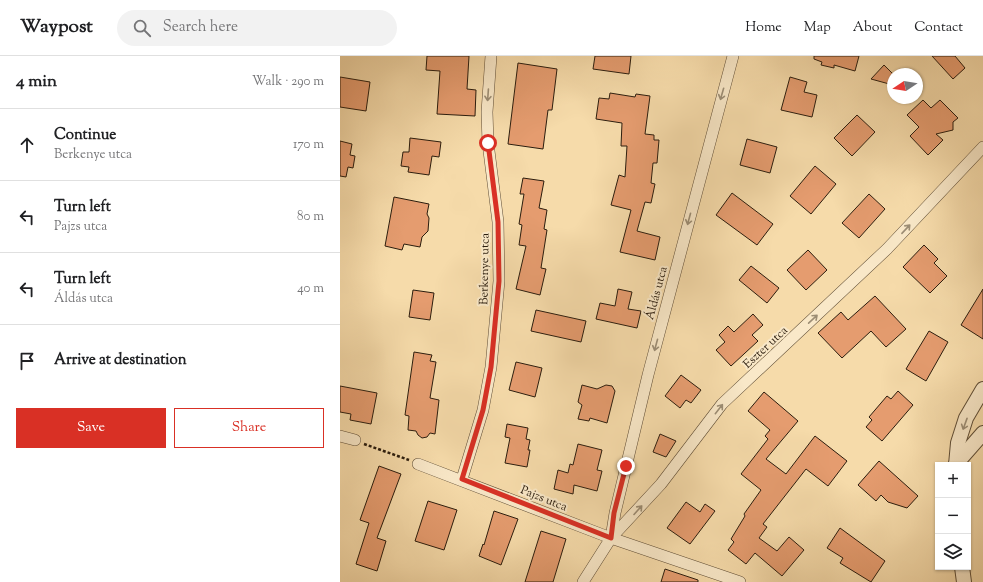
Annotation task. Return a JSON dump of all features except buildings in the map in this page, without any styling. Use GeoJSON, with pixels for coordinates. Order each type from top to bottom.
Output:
{"type":"FeatureCollection","features":[{"type":"Feature","properties":{"kind":"street","name":"Berkenye utca"},"geometry":{"type":"LineString","coordinates":[[462,479],[483,410],[491,367],[499,281],[498,222],[488,127],[491,56]]}},
{"type":"Feature","properties":{"kind":"street","name":"Áldás utca"},"geometry":{"type":"LineString","coordinates":[[611,538],[614,513],[650,368],[733,56]]}},
{"type":"Feature","properties":{"kind":"street","name":"Eszter utca"},"geometry":{"type":"LineString","coordinates":[[583,582],[611,538],[661,484],[722,404],[887,250],[983,147]]}},
{"type":"Feature","properties":{"kind":"street"},"geometry":{"type":"LineString","coordinates":[[956,462],[958,443],[966,418],[983,389]]}},
{"type":"Feature","properties":{"kind":"street"},"geometry":{"type":"LineString","coordinates":[[958,462],[983,433]]}},
{"type":"Feature","properties":{"kind":"street"},"geometry":{"type":"LineString","coordinates":[[340,436],[355,440]]}},
{"type":"Feature","properties":{"kind":"street","name":"Pajzs utca"},"geometry":{"type":"LineString","coordinates":[[418,464],[462,479],[611,538],[740,582]]}},
{"type":"Feature","properties":{"kind":"street"},"geometry":{"type":"LineString","coordinates":[[962,570],[964,582]]}},
{"type":"Feature","properties":{"kind":"path"},"geometry":{"type":"LineString","coordinates":[[355,440],[418,464]]}},
{"type":"Feature","properties":{"kind":"route"},"geometry":{"type":"LineString","coordinates":[[488,143],[498,222],[499,281],[491,367],[483,410],[462,479],[611,538],[614,513],[626,466]]}}]}
